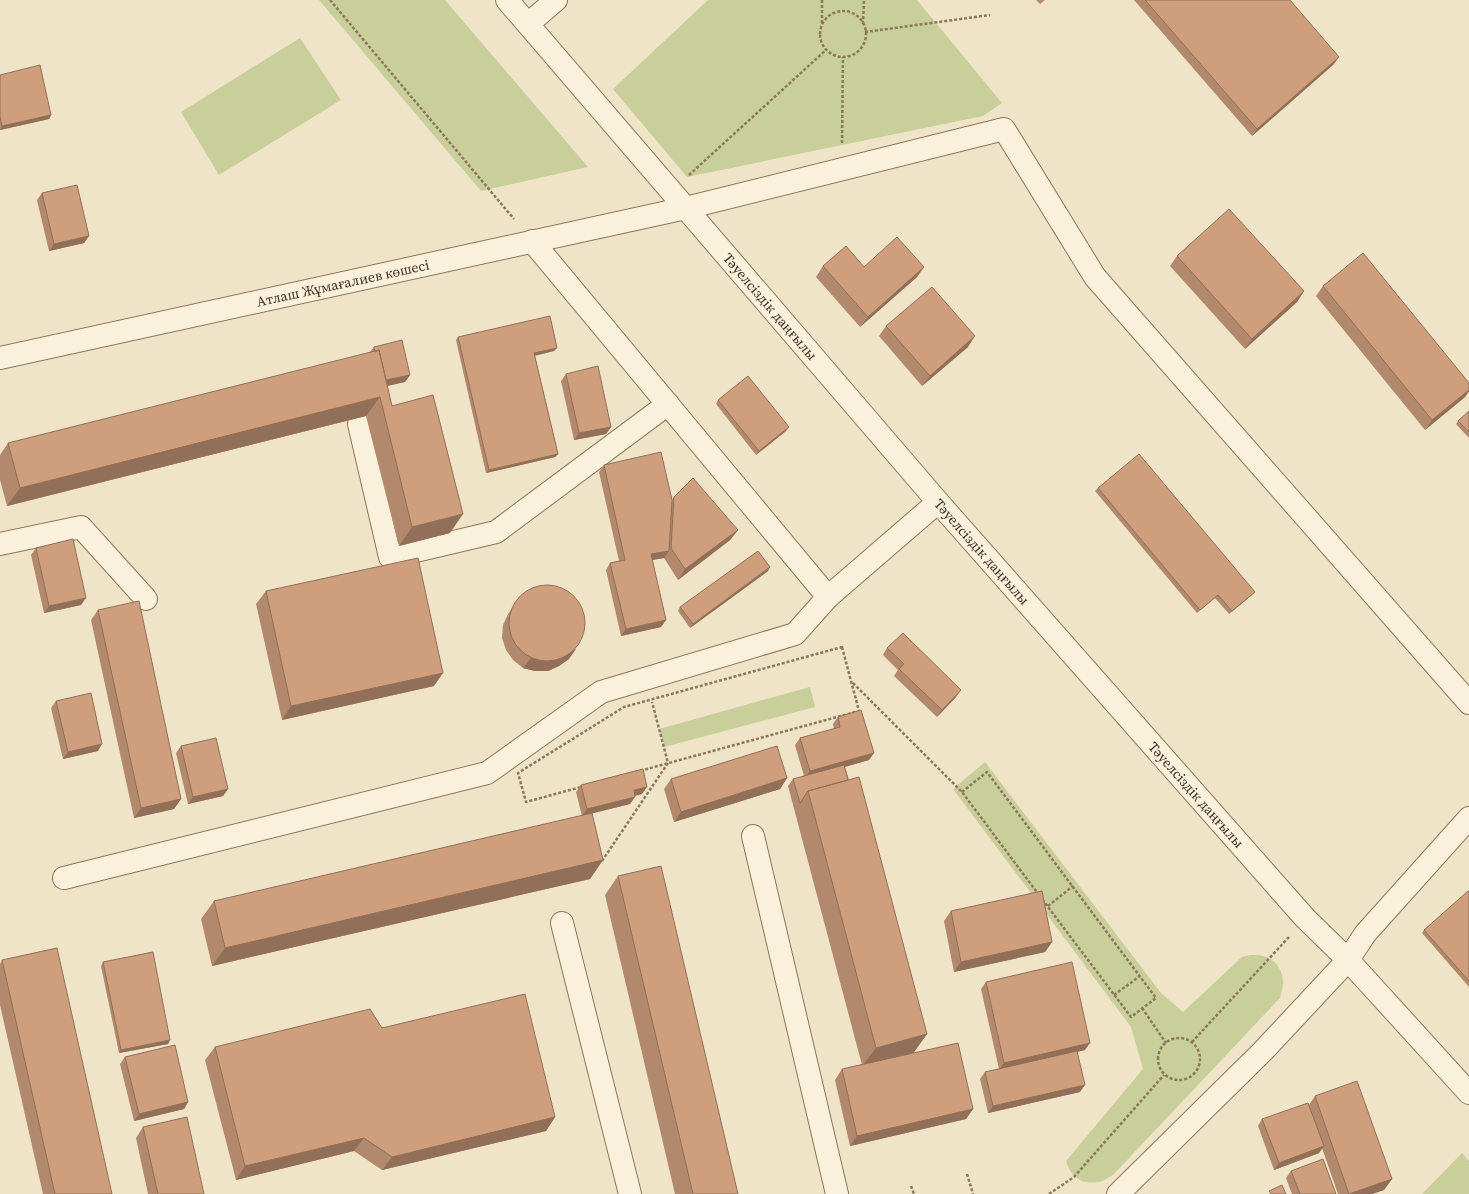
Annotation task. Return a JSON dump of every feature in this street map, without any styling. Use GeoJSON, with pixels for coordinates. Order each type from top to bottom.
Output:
{"type":"FeatureCollection","features":[{"type":"Feature","properties":{"kind":"street","name":"Тәуелсіздік даңғылы"},"geometry":{"type":"LineString","coordinates":[[507,0],[938,502],[1305,918],[1348,960],[1469,1093]]}},
{"type":"Feature","properties":{"kind":"street"},"geometry":{"type":"LineString","coordinates":[[528,24],[556,0]]}},
{"type":"Feature","properties":{"kind":"street","name":"Атлаш Жұмағалиев көшесі"},"geometry":{"type":"LineString","coordinates":[[0,358],[532,241],[680,200],[840,169],[1004,129],[1094,277],[1469,703]]}},
{"type":"Feature","properties":{"kind":"street"},"geometry":{"type":"LineString","coordinates":[[532,241],[828,597]]}},
{"type":"Feature","properties":{"kind":"street"},"geometry":{"type":"LineString","coordinates":[[359,424],[390,557],[496,532],[668,404]]}},
{"type":"Feature","properties":{"kind":"street"},"geometry":{"type":"LineString","coordinates":[[64,878],[487,773],[600,692],[795,634],[828,597],[938,502]]}},
{"type":"Feature","properties":{"kind":"street"},"geometry":{"type":"LineString","coordinates":[[0,544],[81,527],[146,599]]}},
{"type":"Feature","properties":{"kind":"street"},"geometry":{"type":"LineString","coordinates":[[1118,1194],[1263,1051],[1348,960],[1365,934],[1469,818]]}},
{"type":"Feature","properties":{"kind":"street"},"geometry":{"type":"LineString","coordinates":[[754,836],[836,1194]]}},
{"type":"Feature","properties":{"kind":"street"},"geometry":{"type":"LineString","coordinates":[[562,923],[630,1194]]}},
{"type":"Feature","properties":{"kind":"path"},"geometry":{"type":"LineString","coordinates":[[330,0],[532,241]]}},
{"type":"Feature","properties":{"kind":"path"},"geometry":{"type":"LineString","coordinates":[[822,0],[822,25],[820,32],[821,40],[826,50],[835,56],[843,57],[850,56],[862,47],[865,40],[865,32],[863,25],[853,14],[846,12],[831,14],[822,25]]}},
{"type":"Feature","properties":{"kind":"path"},"geometry":{"type":"LineString","coordinates":[[863,25],[864,0]]}},
{"type":"Feature","properties":{"kind":"path"},"geometry":{"type":"LineString","coordinates":[[865,32],[990,15]]}},
{"type":"Feature","properties":{"kind":"path"},"geometry":{"type":"LineString","coordinates":[[680,200],[687,177],[826,50]]}},
{"type":"Feature","properties":{"kind":"path"},"geometry":{"type":"LineString","coordinates":[[840,169],[842,145],[843,57]]}},
{"type":"Feature","properties":{"kind":"path"},"geometry":{"type":"LineString","coordinates":[[842,647],[852,682],[859,711],[526,802],[518,773],[624,707],[842,647]]}},
{"type":"Feature","properties":{"kind":"path"},"geometry":{"type":"LineString","coordinates":[[852,682],[962,792],[1131,1017],[1156,998],[987,772],[962,792]]}},
{"type":"Feature","properties":{"kind":"path"},"geometry":{"type":"LineString","coordinates":[[602,862],[668,763],[652,699]]}},
{"type":"Feature","properties":{"kind":"path"},"geometry":{"type":"LineString","coordinates":[[1048,906],[1073,886]]}},
{"type":"Feature","properties":{"kind":"path"},"geometry":{"type":"LineString","coordinates":[[1192,1042],[1305,918]]}},
{"type":"Feature","properties":{"kind":"path"},"geometry":{"type":"LineString","coordinates":[[1114,995],[1140,976]]}},
{"type":"Feature","properties":{"kind":"path"},"geometry":{"type":"LineString","coordinates":[[1142,1008],[1166,1043]]}},
{"type":"Feature","properties":{"kind":"path"},"geometry":{"type":"LineString","coordinates":[[1172,1039],[1186,1039],[1192,1042],[1197,1047],[1200,1054],[1201,1061],[1199,1068],[1195,1074],[1183,1081],[1169,1079],[1160,1069],[1158,1062],[1161,1048],[1172,1039]]}},
{"type":"Feature","properties":{"kind":"path"},"geometry":{"type":"LineString","coordinates":[[1049,1194],[1074,1177],[1164,1075]]}},
{"type":"Feature","properties":{"kind":"path"},"geometry":{"type":"LineString","coordinates":[[967,1174],[973,1194]]}},
{"type":"Feature","properties":{"kind":"path"},"geometry":{"type":"LineString","coordinates":[[912,1186],[914,1194]]}},
{"type":"Feature","properties":{"kind":"green space"},"geometry":{"type":"Polygon","coordinates":[[[319,0],[445,0],[588,167],[481,191],[319,0]]]}},
{"type":"Feature","properties":{"kind":"green space"},"geometry":{"type":"Polygon","coordinates":[[[708,0],[917,0],[1002,103],[983,116],[687,177],[613,89],[708,0]]]}},
{"type":"Feature","properties":{"kind":"green space"},"geometry":{"type":"Polygon","coordinates":[[[300,38],[341,100],[219,175],[181,112],[300,38]]]}},
{"type":"Feature","properties":{"kind":"green space"},"geometry":{"type":"Polygon","coordinates":[[[810,687],[815,707],[664,747],[659,729],[810,687]]]}},
{"type":"Feature","properties":{"kind":"green space"},"geometry":{"type":"Polygon","coordinates":[[[985,762],[1161,993],[1183,1012],[1242,957],[1249,955],[1263,956],[1275,962],[1282,974],[1283,984],[1280,998],[1113,1175],[1105,1180],[1093,1183],[1082,1181],[1074,1175],[1068,1167],[1066,1161],[1143,1069],[1131,1027],[953,789],[985,762]]]}},
{"type":"Feature","properties":{"kind":"green space"},"geometry":{"type":"Polygon","coordinates":[[[1462,1153],[1469,1161],[1469,1194],[1422,1194],[1462,1153]]]}},
{"type":"Feature","properties":{"kind":"building"},"geometry":{"type":"Polygon","coordinates":[[[1145,0],[1290,0],[1339,57],[1257,129],[1145,0]]]}},
{"type":"Feature","properties":{"kind":"building"},"geometry":{"type":"Polygon","coordinates":[[[40,65],[51,115],[2,126],[0,117],[0,75],[40,65]]]}},
{"type":"Feature","properties":{"kind":"building"},"geometry":{"type":"Polygon","coordinates":[[[77,185],[89,236],[54,244],[42,193],[77,185]]]}},
{"type":"Feature","properties":{"kind":"building"},"geometry":{"type":"Polygon","coordinates":[[[1229,209],[1304,291],[1252,339],[1177,256],[1229,209]]]}},
{"type":"Feature","properties":{"kind":"building"},"geometry":{"type":"Polygon","coordinates":[[[897,237],[924,267],[868,317],[823,266],[846,246],[864,267],[897,237]]]}},
{"type":"Feature","properties":{"kind":"building"},"geometry":{"type":"Polygon","coordinates":[[[1363,253],[1469,383],[1469,390],[1432,420],[1323,286],[1363,253]]]}},
{"type":"Feature","properties":{"kind":"building"},"geometry":{"type":"Polygon","coordinates":[[[932,287],[975,336],[930,376],[886,326],[932,287]]]}},
{"type":"Feature","properties":{"kind":"building"},"geometry":{"type":"Polygon","coordinates":[[[550,316],[557,348],[534,353],[558,454],[489,470],[458,337],[550,316]]]}},
{"type":"Feature","properties":{"kind":"building"},"geometry":{"type":"Polygon","coordinates":[[[402,340],[410,375],[386,380],[379,350],[375,352],[374,347],[402,340]]]}},
{"type":"Feature","properties":{"kind":"building"},"geometry":{"type":"Polygon","coordinates":[[[379,350],[392,406],[433,395],[463,514],[412,527],[380,397],[20,488],[8,443],[379,350]]]}},
{"type":"Feature","properties":{"kind":"building"},"geometry":{"type":"Polygon","coordinates":[[[598,366],[611,427],[579,433],[566,374],[598,366]]]}},
{"type":"Feature","properties":{"kind":"building"},"geometry":{"type":"Polygon","coordinates":[[[748,376],[789,427],[759,451],[718,400],[748,376]]]}},
{"type":"Feature","properties":{"kind":"building"},"geometry":{"type":"Polygon","coordinates":[[[1469,411],[1469,432],[1458,421],[1469,411]]]}},
{"type":"Feature","properties":{"kind":"building"},"geometry":{"type":"Polygon","coordinates":[[[661,452],[672,500],[669,551],[651,554],[666,620],[626,629],[610,563],[625,560],[604,465],[661,452]]]}},
{"type":"Feature","properties":{"kind":"building"},"geometry":{"type":"Polygon","coordinates":[[[1139,454],[1255,592],[1232,611],[1218,595],[1200,610],[1098,488],[1139,454]]]}},
{"type":"Feature","properties":{"kind":"building"},"geometry":{"type":"Polygon","coordinates":[[[693,478],[738,530],[685,569],[671,548],[674,497],[693,478]]]}},
{"type":"Feature","properties":{"kind":"building"},"geometry":{"type":"Polygon","coordinates":[[[73,539],[86,598],[49,606],[36,548],[73,539]]]}},
{"type":"Feature","properties":{"kind":"building"},"geometry":{"type":"Polygon","coordinates":[[[758,551],[770,567],[693,624],[680,607],[758,551]]]}},
{"type":"Feature","properties":{"kind":"building"},"geometry":{"type":"Polygon","coordinates":[[[418,558],[443,673],[291,706],[266,591],[418,558]]]}},
{"type":"Feature","properties":{"kind":"building"},"geometry":{"type":"Polygon","coordinates":[[[547,585],[561,588],[574,596],[582,609],[585,623],[582,637],[574,650],[561,658],[547,661],[533,658],[520,650],[512,637],[509,623],[512,609],[520,596],[533,588],[547,585]]]}},
{"type":"Feature","properties":{"kind":"building"},"geometry":{"type":"Polygon","coordinates":[[[139,601],[181,799],[141,808],[98,610],[139,601]]]}},
{"type":"Feature","properties":{"kind":"building"},"geometry":{"type":"Polygon","coordinates":[[[903,633],[961,690],[942,710],[899,669],[904,664],[887,648],[903,633]]]}},
{"type":"Feature","properties":{"kind":"building"},"geometry":{"type":"Polygon","coordinates":[[[91,693],[102,744],[68,752],[56,701],[91,693]]]}},
{"type":"Feature","properties":{"kind":"building"},"geometry":{"type":"Polygon","coordinates":[[[861,710],[874,753],[810,771],[800,738],[840,727],[838,717],[861,710]]]}},
{"type":"Feature","properties":{"kind":"building"},"geometry":{"type":"Polygon","coordinates":[[[216,738],[228,789],[193,797],[181,746],[216,738]]]}},
{"type":"Feature","properties":{"kind":"building"},"geometry":{"type":"Polygon","coordinates":[[[777,746],[787,778],[681,812],[671,779],[777,746]]]}},
{"type":"Feature","properties":{"kind":"building"},"geometry":{"type":"Polygon","coordinates":[[[844,765],[848,780],[808,791],[800,803],[793,779],[844,765]]]}},
{"type":"Feature","properties":{"kind":"building"},"geometry":{"type":"Polygon","coordinates":[[[643,769],[647,787],[634,790],[635,797],[587,809],[581,785],[643,769]]]}},
{"type":"Feature","properties":{"kind":"building"},"geometry":{"type":"Polygon","coordinates":[[[859,777],[927,1034],[876,1048],[808,791],[859,777]]]}},
{"type":"Feature","properties":{"kind":"building"},"geometry":{"type":"Polygon","coordinates":[[[592,813],[603,860],[225,948],[214,901],[592,813]]]}},
{"type":"Feature","properties":{"kind":"building"},"geometry":{"type":"Polygon","coordinates":[[[661,866],[738,1194],[693,1194],[618,876],[661,866]]]}},
{"type":"Feature","properties":{"kind":"building"},"geometry":{"type":"Polygon","coordinates":[[[1042,891],[1052,942],[961,962],[951,911],[1042,891]]]}},
{"type":"Feature","properties":{"kind":"building"},"geometry":{"type":"Polygon","coordinates":[[[1468,891],[1469,892],[1469,981],[1424,930],[1468,891]]]}},
{"type":"Feature","properties":{"kind":"building"},"geometry":{"type":"Polygon","coordinates":[[[57,948],[112,1194],[55,1194],[2,960],[57,948]]]}},
{"type":"Feature","properties":{"kind":"building"},"geometry":{"type":"Polygon","coordinates":[[[153,952],[170,1040],[121,1050],[103,962],[153,952]]]}},
{"type":"Feature","properties":{"kind":"building"},"geometry":{"type":"Polygon","coordinates":[[[1072,962],[1090,1043],[1004,1063],[986,982],[1072,962]]]}},
{"type":"Feature","properties":{"kind":"building"},"geometry":{"type":"Polygon","coordinates":[[[525,994],[555,1117],[392,1157],[364,1138],[245,1166],[215,1047],[370,1009],[382,1028],[525,994]]]}},
{"type":"Feature","properties":{"kind":"building"},"geometry":{"type":"Polygon","coordinates":[[[958,1043],[973,1109],[857,1136],[842,1069],[958,1043]]]}},
{"type":"Feature","properties":{"kind":"building"},"geometry":{"type":"Polygon","coordinates":[[[175,1045],[188,1102],[139,1114],[125,1057],[175,1045]]]}},
{"type":"Feature","properties":{"kind":"building"},"geometry":{"type":"Polygon","coordinates":[[[1077,1051],[1085,1085],[993,1106],[985,1072],[1077,1051]]]}},
{"type":"Feature","properties":{"kind":"building"},"geometry":{"type":"Polygon","coordinates":[[[1357,1081],[1392,1179],[1349,1194],[1315,1096],[1357,1081]]]}},
{"type":"Feature","properties":{"kind":"building"},"geometry":{"type":"Polygon","coordinates":[[[1308,1103],[1324,1146],[1279,1163],[1262,1119],[1308,1103]]]}},
{"type":"Feature","properties":{"kind":"building"},"geometry":{"type":"Polygon","coordinates":[[[187,1117],[204,1194],[158,1194],[143,1127],[187,1117]]]}},
{"type":"Feature","properties":{"kind":"building"},"geometry":{"type":"Polygon","coordinates":[[[1323,1159],[1336,1194],[1300,1194],[1291,1171],[1323,1159]]]}},
{"type":"Feature","properties":{"kind":"building"},"geometry":{"type":"Polygon","coordinates":[[[1282,1185],[1286,1194],[1271,1194],[1269,1191],[1282,1185]]]}}]}
